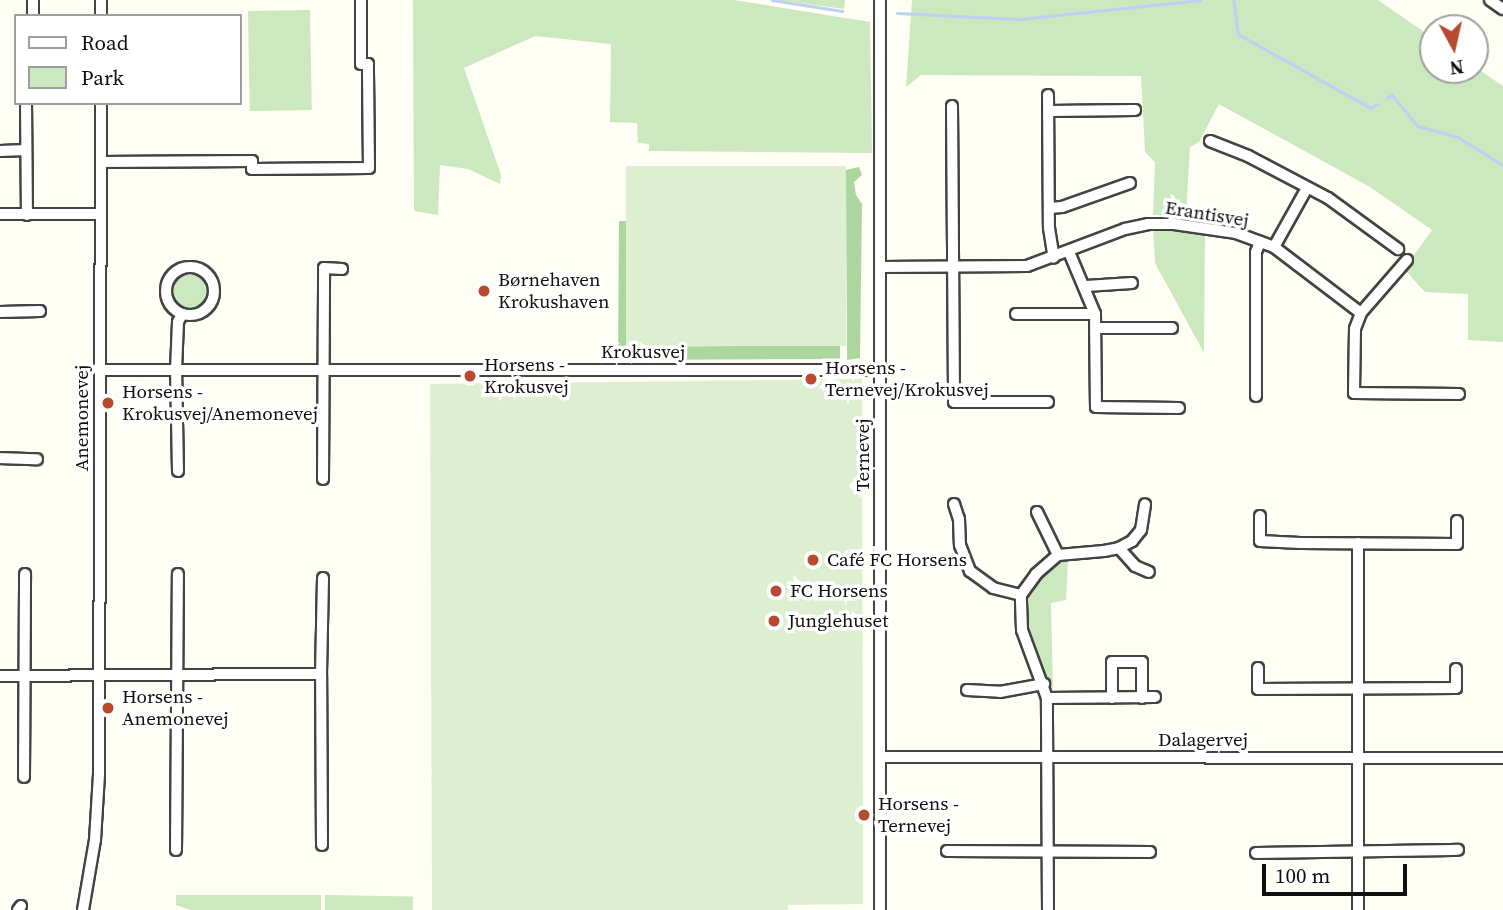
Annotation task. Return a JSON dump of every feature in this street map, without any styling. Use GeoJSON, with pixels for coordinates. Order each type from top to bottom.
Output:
{"type":"FeatureCollection","features":[{"type":"Feature","properties":{"kind":"street"},"geometry":{"type":"LineString","coordinates":[[101,162],[252,161],[252,169],[369,169],[368,64],[361,64],[361,0]]}},
{"type":"Feature","properties":{"kind":"street","name":"Ternevej"},"geometry":{"type":"LineString","coordinates":[[880,0],[880,910]]}},
{"type":"Feature","properties":{"kind":"street"},"geometry":{"type":"LineString","coordinates":[[1490,0],[1503,9]]}},
{"type":"Feature","properties":{"kind":"street"},"geometry":{"type":"LineString","coordinates":[[1048,95],[1049,208],[1054,258]]}},
{"type":"Feature","properties":{"kind":"street"},"geometry":{"type":"LineString","coordinates":[[26,105],[27,215]]}},
{"type":"Feature","properties":{"kind":"street","name":"Anemonevej"},"geometry":{"type":"LineString","coordinates":[[83,910],[98,810],[101,105]]}},
{"type":"Feature","properties":{"kind":"street"},"geometry":{"type":"LineString","coordinates":[[952,106],[954,402],[1048,402]]}},
{"type":"Feature","properties":{"kind":"street"},"geometry":{"type":"LineString","coordinates":[[1049,111],[1135,110]]}},
{"type":"Feature","properties":{"kind":"street"},"geometry":{"type":"LineString","coordinates":[[1210,141],[1248,156],[1348,211],[1398,249]]}},
{"type":"Feature","properties":{"kind":"street"},"geometry":{"type":"LineString","coordinates":[[0,150],[26,150]]}},
{"type":"Feature","properties":{"kind":"street"},"geometry":{"type":"LineString","coordinates":[[1049,208],[1062,207],[1130,183]]}},
{"type":"Feature","properties":{"kind":"street"},"geometry":{"type":"LineString","coordinates":[[1274,247],[1307,188]]}},
{"type":"Feature","properties":{"kind":"street"},"geometry":{"type":"LineString","coordinates":[[0,214],[101,215]]}},
{"type":"Feature","properties":{"kind":"street","name":"Erantisvej"},"geometry":{"type":"LineString","coordinates":[[881,267],[1027,266],[1125,229],[1148,224],[1199,227],[1236,233],[1274,247],[1361,313]]}},
{"type":"Feature","properties":{"kind":"street","name":"Erantisvej"},"geometry":{"type":"LineString","coordinates":[[1256,396],[1256,252],[1260,242]]}},
{"type":"Feature","properties":{"kind":"street"},"geometry":{"type":"LineString","coordinates":[[1069,252],[1086,286],[1095,314],[1096,407],[1179,408]]}},
{"type":"Feature","properties":{"kind":"street"},"geometry":{"type":"LineString","coordinates":[[1407,260],[1361,313],[1354,336],[1354,393],[1459,394]]}},
{"type":"Feature","properties":{"kind":"street"},"geometry":{"type":"LineString","coordinates":[[188,266],[196,267],[213,282],[213,298],[198,314],[182,314],[169,304],[166,288],[173,273],[188,266]]}},
{"type":"Feature","properties":{"kind":"street"},"geometry":{"type":"LineString","coordinates":[[323,479],[321,370],[324,268],[342,269]]}},
{"type":"Feature","properties":{"kind":"street"},"geometry":{"type":"LineString","coordinates":[[1086,286],[1132,283]]}},
{"type":"Feature","properties":{"kind":"street"},"geometry":{"type":"LineString","coordinates":[[0,312],[40,311]]}},
{"type":"Feature","properties":{"kind":"street"},"geometry":{"type":"LineString","coordinates":[[178,471],[176,370],[178,322],[182,314]]}},
{"type":"Feature","properties":{"kind":"street"},"geometry":{"type":"LineString","coordinates":[[1016,314],[1095,314]]}},
{"type":"Feature","properties":{"kind":"street"},"geometry":{"type":"LineString","coordinates":[[1096,328],[1172,328]]}},
{"type":"Feature","properties":{"kind":"street","name":"Krokusvej"},"geometry":{"type":"LineString","coordinates":[[100,370],[880,370]]}},
{"type":"Feature","properties":{"kind":"street"},"geometry":{"type":"LineString","coordinates":[[0,458],[37,458]]}},
{"type":"Feature","properties":{"kind":"street"},"geometry":{"type":"LineString","coordinates":[[1048,910],[1048,698],[1022,630],[1021,595],[1036,574],[1058,555],[1119,548],[1132,541],[1141,530],[1145,503]]}},
{"type":"Feature","properties":{"kind":"street"},"geometry":{"type":"LineString","coordinates":[[954,504],[959,519],[960,545],[970,571],[993,588],[1021,595]]}},
{"type":"Feature","properties":{"kind":"street"},"geometry":{"type":"LineString","coordinates":[[1037,512],[1058,555]]}},
{"type":"Feature","properties":{"kind":"street"},"geometry":{"type":"LineString","coordinates":[[1260,516],[1260,541],[1457,544],[1457,522]]}},
{"type":"Feature","properties":{"kind":"street"},"geometry":{"type":"LineString","coordinates":[[1357,543],[1358,910]]}},
{"type":"Feature","properties":{"kind":"street"},"geometry":{"type":"LineString","coordinates":[[1119,548],[1135,566],[1149,572]]}},
{"type":"Feature","properties":{"kind":"street"},"geometry":{"type":"LineString","coordinates":[[24,777],[25,574]]}},
{"type":"Feature","properties":{"kind":"street"},"geometry":{"type":"LineString","coordinates":[[176,850],[178,574]]}},
{"type":"Feature","properties":{"kind":"street"},"geometry":{"type":"LineString","coordinates":[[322,845],[323,578]]}},
{"type":"Feature","properties":{"kind":"street"},"geometry":{"type":"LineString","coordinates":[[1112,698],[1112,662],[1142,662],[1142,698]]}},
{"type":"Feature","properties":{"kind":"street"},"geometry":{"type":"LineString","coordinates":[[1258,668],[1258,689],[1456,688],[1456,669]]}},
{"type":"Feature","properties":{"kind":"street"},"geometry":{"type":"LineString","coordinates":[[0,676],[321,674]]}},
{"type":"Feature","properties":{"kind":"street"},"geometry":{"type":"LineString","coordinates":[[967,690],[1000,692],[1044,684]]}},
{"type":"Feature","properties":{"kind":"street"},"geometry":{"type":"LineString","coordinates":[[1048,698],[1155,697]]}},
{"type":"Feature","properties":{"kind":"street","name":"Dalagervej"},"geometry":{"type":"LineString","coordinates":[[880,757],[1503,758]]}},
{"type":"Feature","properties":{"kind":"street"},"geometry":{"type":"LineString","coordinates":[[1256,853],[1458,850]]}},
{"type":"Feature","properties":{"kind":"street"},"geometry":{"type":"LineString","coordinates":[[947,852],[1150,852]]}},
{"type":"Feature","properties":{"kind":"green space"},"geometry":{"type":"Polygon","coordinates":[[[413,0],[734,0],[870,22],[872,153],[649,151],[649,144],[638,143],[637,123],[610,122],[611,44],[535,36],[464,68],[501,175],[500,184],[468,169],[440,165],[438,215],[414,211],[413,0]]]}},
{"type":"Feature","properties":{"kind":"green space"},"geometry":{"type":"Polygon","coordinates":[[[776,0],[845,0],[844,9],[776,0]]]}},
{"type":"Feature","properties":{"kind":"green space"},"geometry":{"type":"Polygon","coordinates":[[[912,0],[1378,0],[1419,28],[1419,84],[1489,84],[1489,76],[1503,86],[1503,342],[1468,340],[1468,294],[1425,292],[1404,269],[1432,230],[1370,187],[1219,104],[1199,142],[1190,147],[1186,216],[1153,215],[1155,162],[1145,152],[1141,76],[921,75],[906,87],[912,0]]]}},
{"type":"Feature","properties":{"kind":"green space"},"geometry":{"type":"Polygon","coordinates":[[[310,10],[312,110],[250,111],[248,11],[310,10]]]}},
{"type":"Feature","properties":{"kind":"green space"},"geometry":{"type":"Polygon","coordinates":[[[626,166],[846,166],[846,346],[626,346],[626,166]]]}},
{"type":"Feature","properties":{"kind":"green space"},"geometry":{"type":"Polygon","coordinates":[[[859,167],[862,175],[854,182],[856,195],[862,204],[860,358],[847,360],[846,170],[859,167]]]}},
{"type":"Feature","properties":{"kind":"green space"},"geometry":{"type":"Polygon","coordinates":[[[619,221],[626,221],[626,347],[840,345],[840,359],[618,360],[619,221]]]}},
{"type":"Feature","properties":{"kind":"green space"},"geometry":{"type":"Polygon","coordinates":[[[1169,228],[1205,235],[1204,353],[1155,263],[1153,229],[1169,228]]]}},
{"type":"Feature","properties":{"kind":"green space"},"geometry":{"type":"Polygon","coordinates":[[[190,271],[198,272],[204,277],[209,283],[209,299],[204,305],[198,310],[190,311],[182,310],[176,305],[171,299],[170,291],[171,283],[176,277],[182,272],[190,271]]]}},
{"type":"Feature","properties":{"kind":"green space"},"geometry":{"type":"Polygon","coordinates":[[[862,379],[863,904],[788,905],[788,910],[432,910],[430,384],[862,379]]]}},
{"type":"Feature","properties":{"kind":"green space"},"geometry":{"type":"Polygon","coordinates":[[[1068,559],[1066,600],[1051,603],[1053,690],[1026,628],[1025,605],[1032,589],[1047,570],[1068,559]]]}},
{"type":"Feature","properties":{"kind":"green space"},"geometry":{"type":"Polygon","coordinates":[[[176,895],[321,895],[321,910],[191,910],[176,905],[176,895]]]}},
{"type":"Feature","properties":{"kind":"green space"},"geometry":{"type":"Polygon","coordinates":[[[325,895],[413,897],[413,910],[325,910],[325,895]]]}},
{"type":"Feature","properties":{"kind":"waterway"},"geometry":{"type":"LineString","coordinates":[[772,0],[842,11]]}},
{"type":"Feature","properties":{"kind":"waterway"},"geometry":{"type":"LineString","coordinates":[[897,13],[1020,19],[1200,0]]}},
{"type":"Feature","properties":{"kind":"waterway"},"geometry":{"type":"LineString","coordinates":[[1234,0],[1238,34],[1371,108],[1378,104]]}},
{"type":"Feature","properties":{"kind":"waterway"},"geometry":{"type":"LineString","coordinates":[[1387,98],[1392,95],[1418,126],[1458,137],[1503,165]]}},
{"type":"Feature","properties":{"kind":"place","name":"Børnehaven Krokushaven"},"geometry":{"type":"Point","coordinates":[484,291]}},
{"type":"Feature","properties":{"kind":"place","name":"Horsens - Krokusvej"},"geometry":{"type":"Point","coordinates":[470,376]}},
{"type":"Feature","properties":{"kind":"place","name":"Horsens - Ternevej/Krokusvej"},"geometry":{"type":"Point","coordinates":[811,379]}},
{"type":"Feature","properties":{"kind":"place","name":"Horsens - Krokusvej/Anemonevej"},"geometry":{"type":"Point","coordinates":[108,403]}},
{"type":"Feature","properties":{"kind":"place","name":"Café FC Horsens"},"geometry":{"type":"Point","coordinates":[813,560]}},
{"type":"Feature","properties":{"kind":"place","name":"FC Horsens"},"geometry":{"type":"Point","coordinates":[776,591]}},
{"type":"Feature","properties":{"kind":"place","name":"Junglehuset"},"geometry":{"type":"Point","coordinates":[774,621]}},
{"type":"Feature","properties":{"kind":"place","name":"Horsens - Anemonevej"},"geometry":{"type":"Point","coordinates":[108,708]}},
{"type":"Feature","properties":{"kind":"place","name":"Horsens - Ternevej"},"geometry":{"type":"Point","coordinates":[864,815]}}]}
